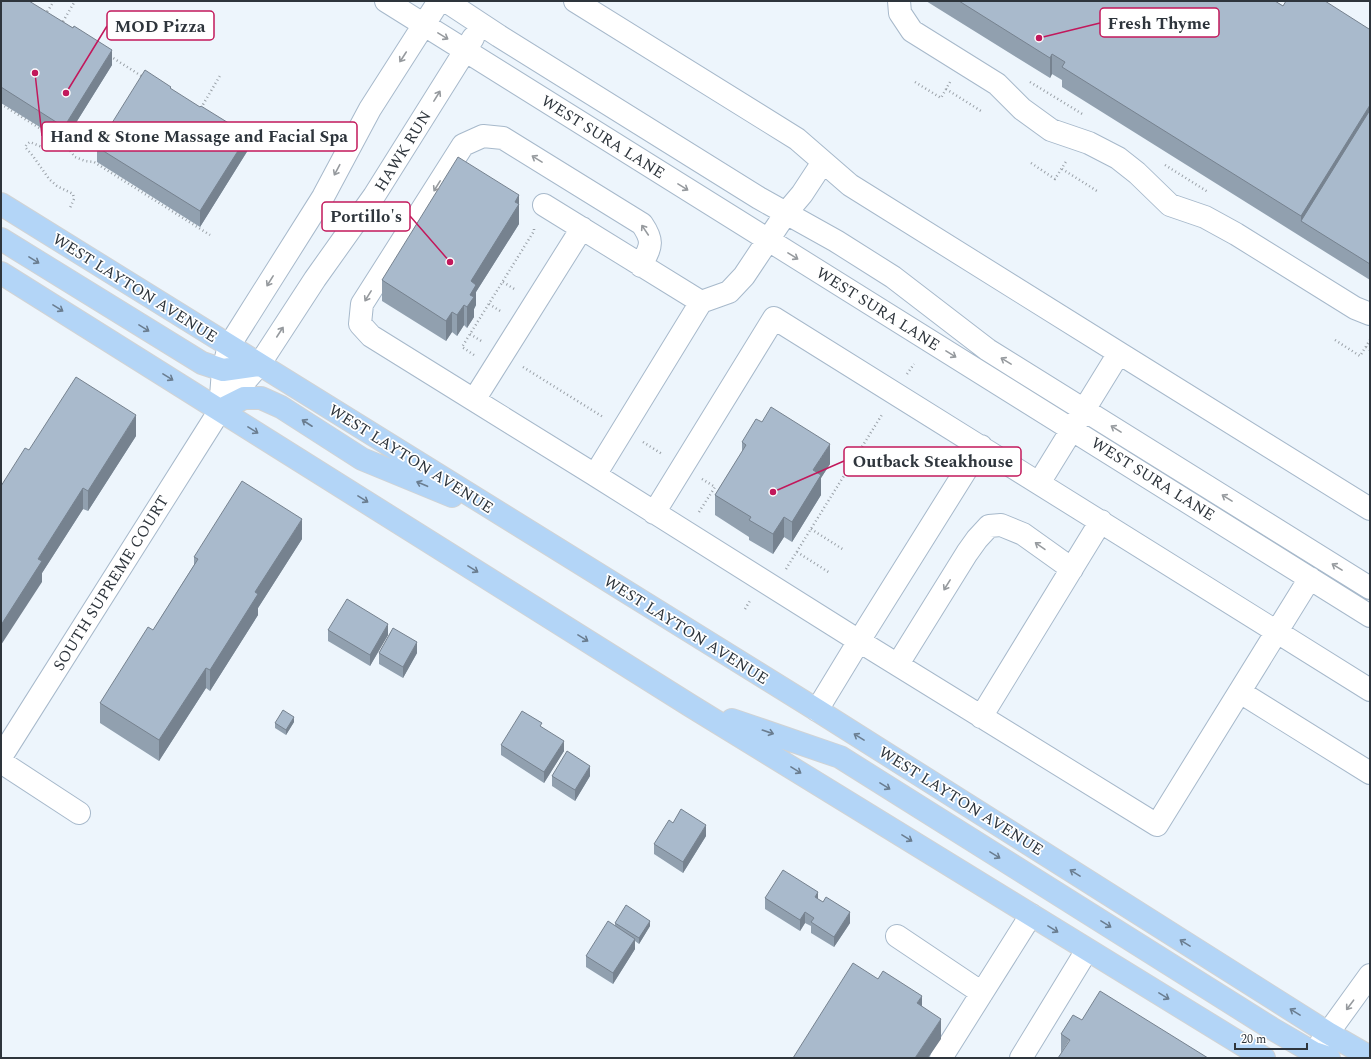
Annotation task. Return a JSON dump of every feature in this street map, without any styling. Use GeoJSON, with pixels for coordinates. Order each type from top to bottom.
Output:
{"type":"FeatureCollection","features":[{"type":"Feature","properties":{"kind":"main road","name":"WEST LAYTON AVENUE"},"geometry":{"type":"LineString","coordinates":[[1,204],[817,710],[1328,1033],[1370,1057]]}},
{"type":"Feature","properties":{"kind":"main road"},"geometry":{"type":"LineString","coordinates":[[1,239],[202,364],[223,370],[259,365]]}},
{"type":"Feature","properties":{"kind":"main road"},"geometry":{"type":"LineString","coordinates":[[1,273],[691,706],[1264,1058]]}},
{"type":"Feature","properties":{"kind":"main road"},"geometry":{"type":"LineString","coordinates":[[220,410],[244,398],[261,398],[281,407],[362,459],[509,520]]}},
{"type":"Feature","properties":{"kind":"main road"},"geometry":{"type":"LineString","coordinates":[[691,706],[840,758],[1317,1056]]}},
{"type":"Feature","properties":{"kind":"street","name":"WEST SURA LANE"},"geometry":{"type":"LineString","coordinates":[[386,1],[1370,616]]}},
{"type":"Feature","properties":{"kind":"street"},"geometry":{"type":"LineString","coordinates":[[220,410],[223,370],[229,346],[323,197],[370,109],[439,1]]}},
{"type":"Feature","properties":{"kind":"street","name":"WEST SURA LANE"},"geometry":{"type":"LineString","coordinates":[[446,1],[759,198],[836,241],[892,277],[988,350],[1370,588]]}},
{"type":"Feature","properties":{"kind":"street"},"geometry":{"type":"LineString","coordinates":[[474,1],[481,24]]}},
{"type":"Feature","properties":{"kind":"street"},"geometry":{"type":"LineString","coordinates":[[575,1],[797,139],[850,185],[1370,510]]}},
{"type":"Feature","properties":{"kind":"street"},"geometry":{"type":"LineString","coordinates":[[899,1],[900,12],[912,31],[997,84],[1022,109],[1051,130],[1089,142],[1118,158],[1137,172],[1170,204],[1205,217],[1236,234],[1355,308],[1370,314]]}},
{"type":"Feature","properties":{"kind":"street","name":"HAWK RUN"},"geometry":{"type":"LineString","coordinates":[[220,410],[259,365],[315,279],[374,196],[481,24]]}},
{"type":"Feature","properties":{"kind":"street"},"geometry":{"type":"LineString","coordinates":[[641,266],[650,247],[649,235],[642,224],[503,138],[483,136],[463,145],[362,304],[360,324],[371,336],[981,717],[1157,825],[1310,578]]}},
{"type":"Feature","properties":{"kind":"street"},"geometry":{"type":"LineString","coordinates":[[595,475],[701,302],[728,292],[744,276],[786,213],[802,194],[823,162]]}},
{"type":"Feature","properties":{"kind":"street"},"geometry":{"type":"LineString","coordinates":[[544,205],[701,302]]}},
{"type":"Feature","properties":{"kind":"street"},"geometry":{"type":"LineString","coordinates":[[474,400],[582,228]]}},
{"type":"Feature","properties":{"kind":"street"},"geometry":{"type":"LineString","coordinates":[[654,512],[774,318],[1370,690]]}},
{"type":"Feature","properties":{"kind":"street"},"geometry":{"type":"LineString","coordinates":[[1039,483],[1120,353]]}},
{"type":"Feature","properties":{"kind":"street","name":"SOUTH SUPREME COURT"},"geometry":{"type":"LineString","coordinates":[[1,757],[220,410]]}},
{"type":"Feature","properties":{"kind":"street"},"geometry":{"type":"LineString","coordinates":[[817,710],[981,446]]}},
{"type":"Feature","properties":{"kind":"street"},"geometry":{"type":"LineString","coordinates":[[981,717],[1101,521]]}},
{"type":"Feature","properties":{"kind":"street"},"geometry":{"type":"LineString","coordinates":[[898,664],[967,552],[989,526],[1001,525],[1023,534],[1072,569]]}},
{"type":"Feature","properties":{"kind":"street"},"geometry":{"type":"LineString","coordinates":[[1240,692],[1370,773]]}},
{"type":"Feature","properties":{"kind":"street"},"geometry":{"type":"LineString","coordinates":[[1,762],[79,813]]}},
{"type":"Feature","properties":{"kind":"street"},"geometry":{"type":"LineString","coordinates":[[941,1058],[1031,915]]}},
{"type":"Feature","properties":{"kind":"street"},"geometry":{"type":"LineString","coordinates":[[897,936],[982,992]]}},
{"type":"Feature","properties":{"kind":"street"},"geometry":{"type":"LineString","coordinates":[[1021,1058],[1087,950]]}},
{"type":"Feature","properties":{"kind":"street"},"geometry":{"type":"LineString","coordinates":[[1317,1056],[1328,1033],[1370,975]]}},
{"type":"Feature","properties":{"kind":"path"},"geometry":{"type":"LineString","coordinates":[[45,16],[54,1]]}},
{"type":"Feature","properties":{"kind":"path"},"geometry":{"type":"LineString","coordinates":[[60,25],[75,1]]}},
{"type":"Feature","properties":{"kind":"path"},"geometry":{"type":"LineString","coordinates":[[39,12],[50,19]]}},
{"type":"Feature","properties":{"kind":"path"},"geometry":{"type":"LineString","coordinates":[[55,22],[67,29]]}},
{"type":"Feature","properties":{"kind":"path"},"geometry":{"type":"LineString","coordinates":[[106,53],[146,78]]}},
{"type":"Feature","properties":{"kind":"path"},"geometry":{"type":"LineString","coordinates":[[199,111],[221,74]]}},
{"type":"Feature","properties":{"kind":"path"},"geometry":{"type":"LineString","coordinates":[[915,82],[941,98],[952,80]]}},
{"type":"Feature","properties":{"kind":"path"},"geometry":{"type":"LineString","coordinates":[[946,89],[981,111]]}},
{"type":"Feature","properties":{"kind":"path"},"geometry":{"type":"LineString","coordinates":[[1,104],[65,144],[75,157],[94,162],[210,235]]}},
{"type":"Feature","properties":{"kind":"path"},"geometry":{"type":"LineString","coordinates":[[65,144],[64,146],[49,150],[30,142],[26,144],[25,147],[49,180],[73,194],[74,199],[70,208]]}},
{"type":"Feature","properties":{"kind":"path"},"geometry":{"type":"LineString","coordinates":[[1031,163],[1055,179],[1070,155]]}},
{"type":"Feature","properties":{"kind":"path"},"geometry":{"type":"LineString","coordinates":[[1062,169],[1097,191]]}},
{"type":"Feature","properties":{"kind":"path"},"geometry":{"type":"LineString","coordinates":[[462,347],[534,232],[535,219],[544,205]]}},
{"type":"Feature","properties":{"kind":"path"},"geometry":{"type":"LineString","coordinates":[[470,334],[486,344]]}},
{"type":"Feature","properties":{"kind":"path"},"geometry":{"type":"LineString","coordinates":[[1335,340],[1360,356],[1370,340]]}},
{"type":"Feature","properties":{"kind":"path"},"geometry":{"type":"LineString","coordinates":[[1366,347],[1370,350]]}},
{"type":"Feature","properties":{"kind":"path"},"geometry":{"type":"LineString","coordinates":[[784,572],[851,464]]}},
{"type":"Feature","properties":{"kind":"path"},"geometry":{"type":"LineString","coordinates":[[696,518],[715,487]]}},
{"type":"Feature","properties":{"kind":"path"},"geometry":{"type":"LineString","coordinates":[[811,529],[844,550]]}},
{"type":"Feature","properties":{"kind":"path"},"geometry":{"type":"LineString","coordinates":[[797,552],[830,573]]}},
{"type":"Feature","properties":{"kind":"building"},"geometry":{"type":"Polygon","coordinates":[[[1,1],[29,1],[73,28],[74,26],[112,50],[64,127],[1,87],[1,1]]]}},
{"type":"Feature","properties":{"kind":"building"},"geometry":{"type":"Polygon","coordinates":[[[959,1],[1275,1],[1283,6],[1286,1],[1325,1],[1369,29],[1370,27],[1370,105],[1301,216],[1062,67],[1065,62],[1052,54],[1050,58],[959,1]]]}},
{"type":"Feature","properties":{"kind":"building"},"geometry":{"type":"Polygon","coordinates":[[[145,70],[200,107],[201,106],[248,135],[200,211],[97,147],[145,70]]]}},
{"type":"Feature","properties":{"kind":"building"},"geometry":{"type":"Polygon","coordinates":[[[1370,110],[1370,264],[1301,221],[1370,110]]]}},
{"type":"Feature","properties":{"kind":"building"},"geometry":{"type":"Polygon","coordinates":[[[458,157],[519,195],[515,202],[519,204],[471,281],[476,285],[470,295],[474,297],[467,307],[464,305],[457,315],[452,312],[446,321],[382,280],[458,157]]]}},
{"type":"Feature","properties":{"kind":"building"},"geometry":{"type":"Polygon","coordinates":[[[76,377],[136,415],[88,491],[83,488],[38,559],[42,561],[1,625],[1,486],[25,448],[29,450],[76,377]]]}},
{"type":"Feature","properties":{"kind":"building"},"geometry":{"type":"Polygon","coordinates":[[[771,407],[830,444],[813,470],[821,475],[792,522],[784,517],[773,534],[749,520],[751,517],[715,495],[746,445],[742,442],[756,419],[762,422],[771,407]]]}},
{"type":"Feature","properties":{"kind":"building"},"geometry":{"type":"Polygon","coordinates":[[[242,481],[302,519],[255,592],[258,594],[210,670],[206,668],[159,740],[100,703],[148,627],[153,630],[198,559],[194,557],[242,481]]]}},
{"type":"Feature","properties":{"kind":"building"},"geometry":{"type":"Polygon","coordinates":[[[347,599],[388,624],[370,655],[328,630],[347,599]]]}},
{"type":"Feature","properties":{"kind":"building"},"geometry":{"type":"Polygon","coordinates":[[[393,628],[417,642],[403,667],[379,653],[393,628]]]}},
{"type":"Feature","properties":{"kind":"building"},"geometry":{"type":"Polygon","coordinates":[[[283,710],[294,717],[286,730],[275,723],[283,710]]]}},
{"type":"Feature","properties":{"kind":"building"},"geometry":{"type":"Polygon","coordinates":[[[522,711],[542,723],[540,726],[564,741],[544,772],[501,745],[522,711]]]}},
{"type":"Feature","properties":{"kind":"building"},"geometry":{"type":"Polygon","coordinates":[[[567,751],[590,766],[575,790],[552,776],[567,751]]]}},
{"type":"Feature","properties":{"kind":"building"},"geometry":{"type":"Polygon","coordinates":[[[681,809],[706,825],[683,862],[654,844],[669,820],[673,823],[681,809]]]}},
{"type":"Feature","properties":{"kind":"building"},"geometry":{"type":"Polygon","coordinates":[[[783,870],[818,892],[815,897],[823,902],[826,897],[850,912],[834,937],[811,922],[814,918],[805,912],[800,920],[765,898],[783,870]]]}},
{"type":"Feature","properties":{"kind":"building"},"geometry":{"type":"Polygon","coordinates":[[[626,905],[650,921],[639,938],[615,923],[626,905]]]}},
{"type":"Feature","properties":{"kind":"building"},"geometry":{"type":"Polygon","coordinates":[[[608,921],[635,939],[613,973],[586,956],[608,921]]]}},
{"type":"Feature","properties":{"kind":"building"},"geometry":{"type":"Polygon","coordinates":[[[853,963],[878,979],[883,971],[922,996],[917,1003],[941,1019],[915,1058],[793,1058],[853,963]]]}},
{"type":"Feature","properties":{"kind":"building"},"geometry":{"type":"Polygon","coordinates":[[[1100,991],[1208,1058],[1058,1058],[1070,1040],[1061,1034],[1073,1015],[1082,1020],[1100,991]]]}},
{"type":"Feature","properties":{"kind":"place","name":"Fresh Thyme"},"geometry":{"type":"Point","coordinates":[1039,38]}},
{"type":"Feature","properties":{"kind":"place","name":"Hand & Stone Massage and Facial Spa"},"geometry":{"type":"Point","coordinates":[35,73]}},
{"type":"Feature","properties":{"kind":"place","name":"MOD Pizza"},"geometry":{"type":"Point","coordinates":[66,93]}},
{"type":"Feature","properties":{"kind":"place","name":"Portillo's"},"geometry":{"type":"Point","coordinates":[450,262]}},
{"type":"Feature","properties":{"kind":"place","name":"Outback Steakhouse"},"geometry":{"type":"Point","coordinates":[773,492]}}]}
